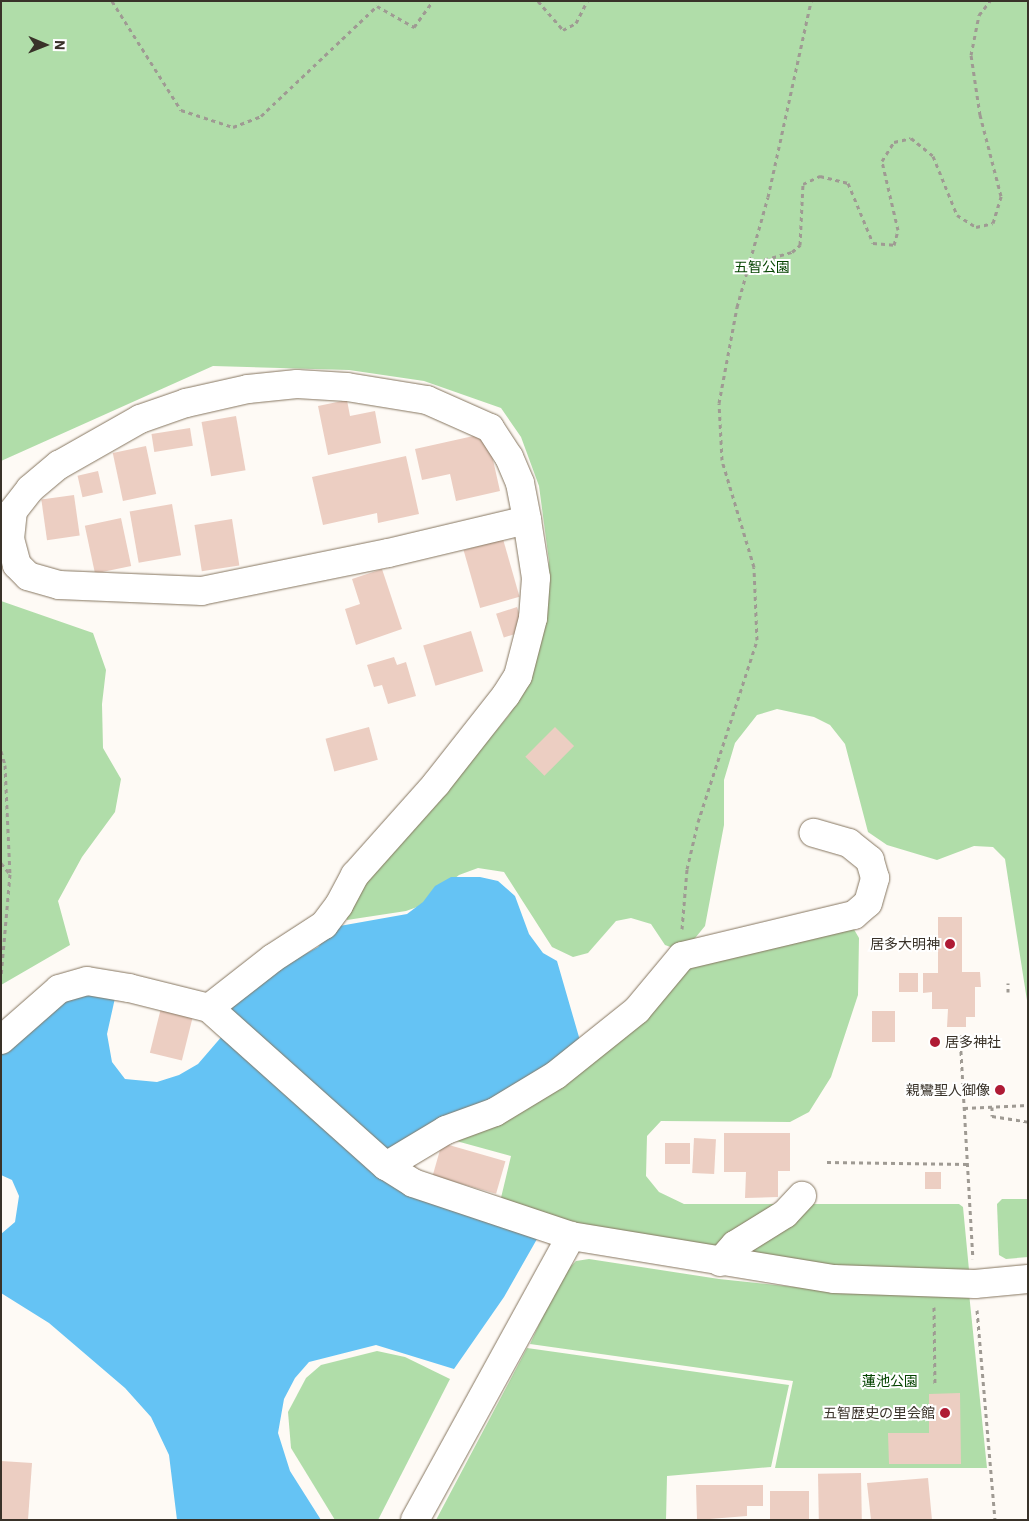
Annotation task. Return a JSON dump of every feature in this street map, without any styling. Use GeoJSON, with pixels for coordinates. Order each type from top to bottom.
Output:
{"type":"FeatureCollection","features":[{"type":"Feature","properties":{"kind":"street"},"geometry":{"type":"LineString","coordinates":[[209,1008],[273,958],[324,925],[339,905],[355,875],[436,784],[518,676],[533,618],[536,578],[527,520],[520,482],[509,457],[490,428],[427,400],[347,387],[297,384],[248,389],[186,404],[132,424],[59,465],[30,489],[13,511],[10,539],[18,565],[28,576],[59,585],[202,591],[388,553],[527,520]]}},
{"type":"Feature","properties":{"kind":"street"},"geometry":{"type":"LineString","coordinates":[[386,1166],[446,1130],[495,1112],[556,1075],[637,1010],[682,956],[854,915],[868,903],[875,878],[870,860],[849,843],[813,833]]}},
{"type":"Feature","properties":{"kind":"street"},"geometry":{"type":"LineString","coordinates":[[1,1040],[43,1000],[72,983],[87,981],[130,988],[209,1008],[386,1166],[414,1183],[572,1236],[720,1262],[834,1279],[933,1284],[974,1284],[1028,1279]]}},
{"type":"Feature","properties":{"kind":"street"},"geometry":{"type":"LineString","coordinates":[[720,1262],[735,1245],[785,1214],[802,1196]]}},
{"type":"Feature","properties":{"kind":"street"},"geometry":{"type":"LineString","coordinates":[[415,1520],[572,1236]]}},
{"type":"Feature","properties":{"kind":"path"},"geometry":{"type":"LineString","coordinates":[[112,1],[180,110],[233,127],[261,116],[378,6],[414,27],[433,1]]}},
{"type":"Feature","properties":{"kind":"path"},"geometry":{"type":"LineString","coordinates":[[538,1],[563,30],[576,24],[587,1]]}},
{"type":"Feature","properties":{"kind":"path"},"geometry":{"type":"LineString","coordinates":[[682,956],[685,887],[698,822],[757,640],[754,567],[722,460],[719,403],[737,307],[768,197],[811,1]]}},
{"type":"Feature","properties":{"kind":"path"},"geometry":{"type":"LineString","coordinates":[[749,264],[792,252],[800,245],[803,184],[820,176],[848,183],[873,243],[894,245],[898,230],[882,161],[894,142],[911,138],[933,156],[958,215],[976,226],[994,224],[1001,196],[980,115],[971,55],[979,16],[990,1]]}},
{"type":"Feature","properties":{"kind":"path"},"geometry":{"type":"LineString","coordinates":[[1,751],[5,765],[10,874],[1,976]]}},
{"type":"Feature","properties":{"kind":"path"},"geometry":{"type":"LineString","coordinates":[[1,862],[10,874]]}},
{"type":"Feature","properties":{"kind":"path"},"geometry":{"type":"LineString","coordinates":[[1008,983],[1008,992]]}},
{"type":"Feature","properties":{"kind":"path"},"geometry":{"type":"LineString","coordinates":[[960,1035],[974,1284],[995,1520]]}},
{"type":"Feature","properties":{"kind":"path"},"geometry":{"type":"LineString","coordinates":[[964,1108],[1028,1105]]}},
{"type":"Feature","properties":{"kind":"path"},"geometry":{"type":"LineString","coordinates":[[992,1107],[992,1116],[1028,1122]]}},
{"type":"Feature","properties":{"kind":"path"},"geometry":{"type":"LineString","coordinates":[[826,1162],[968,1164]]}},
{"type":"Feature","properties":{"kind":"path"},"geometry":{"type":"LineString","coordinates":[[933,1284],[935,1384]]}},
{"type":"Feature","properties":{"kind":"green space","name":"五智公園"},"geometry":{"type":"Polygon","coordinates":[[[1,1],[1028,1],[1028,1007],[1005,859],[993,847],[974,846],[937,860],[887,845],[868,832],[845,744],[830,725],[814,717],[777,709],[757,715],[735,743],[724,780],[724,825],[705,926],[691,943],[676,949],[665,945],[651,924],[631,918],[616,921],[588,953],[573,957],[552,947],[504,872],[478,868],[459,875],[420,906],[406,911],[347,920],[345,916],[356,889],[442,796],[509,715],[524,688],[543,615],[549,561],[539,486],[521,437],[501,408],[424,381],[349,370],[213,366],[1,461],[1,1]]]}},
{"type":"Feature","properties":{"kind":"green space"},"geometry":{"type":"Polygon","coordinates":[[[1,601],[93,633],[106,670],[102,704],[103,748],[121,779],[115,812],[82,857],[58,901],[70,945],[1,985],[1,601]]]}},
{"type":"Feature","properties":{"kind":"green space"},"geometry":{"type":"Polygon","coordinates":[[[852,926],[859,938],[858,995],[831,1077],[809,1112],[790,1122],[661,1121],[647,1136],[646,1176],[659,1192],[684,1204],[959,1204],[963,1207],[969,1270],[844,1269],[586,1230],[500,1202],[511,1156],[449,1139],[688,967],[852,926]]]}},
{"type":"Feature","properties":{"kind":"green space"},"geometry":{"type":"Polygon","coordinates":[[[1002,1199],[1028,1199],[1028,1257],[1006,1259],[999,1255],[997,1204],[1002,1199]]]}},
{"type":"Feature","properties":{"kind":"green space","name":"蓮池公園"},"geometry":{"type":"Polygon","coordinates":[[[589,1259],[719,1279],[850,1293],[969,1293],[987,1468],[775,1468],[793,1381],[530,1344],[561,1276],[576,1261],[589,1259]]]}},
{"type":"Feature","properties":{"kind":"green space"},"geometry":{"type":"Polygon","coordinates":[[[527,1348],[789,1385],[771,1467],[667,1476],[666,1520],[436,1520],[527,1348]]]}},
{"type":"Feature","properties":{"kind":"green space"},"geometry":{"type":"Polygon","coordinates":[[[377,1351],[405,1357],[450,1379],[378,1520],[335,1520],[291,1448],[288,1412],[306,1378],[321,1365],[377,1351]]]}},
{"type":"Feature","properties":{"kind":"water"},"geometry":{"type":"Polygon","coordinates":[[[451,877],[480,877],[498,881],[515,896],[529,934],[543,953],[557,961],[581,1044],[549,1069],[387,1156],[225,1008],[261,978],[318,947],[334,927],[407,914],[423,902],[435,886],[451,877]]]}},
{"type":"Feature","properties":{"kind":"water"},"geometry":{"type":"Polygon","coordinates":[[[84,992],[115,998],[107,1034],[112,1062],[125,1079],[157,1082],[179,1075],[198,1064],[223,1035],[309,1113],[537,1239],[504,1297],[454,1369],[376,1345],[309,1362],[295,1378],[284,1399],[278,1433],[290,1471],[321,1520],[177,1520],[169,1455],[151,1417],[125,1388],[49,1323],[1,1293],[1,1234],[15,1222],[19,1196],[12,1180],[1,1175],[1,1055],[45,1012],[84,992]]]}},
{"type":"Feature","properties":{"kind":"building"},"geometry":{"type":"Polygon","coordinates":[[[347,400],[350,416],[375,411],[381,443],[328,455],[318,406],[347,400]]]}},
{"type":"Feature","properties":{"kind":"building"},"geometry":{"type":"Polygon","coordinates":[[[236,416],[246,470],[211,476],[202,422],[236,416]]]}},
{"type":"Feature","properties":{"kind":"building"},"geometry":{"type":"Polygon","coordinates":[[[190,428],[193,446],[154,452],[151,434],[190,428]]]}},
{"type":"Feature","properties":{"kind":"building"},"geometry":{"type":"Polygon","coordinates":[[[487,433],[500,491],[456,501],[450,474],[422,480],[415,449],[487,433]]]}},
{"type":"Feature","properties":{"kind":"building"},"geometry":{"type":"Polygon","coordinates":[[[146,446],[156,494],[123,501],[113,453],[146,446]]]}},
{"type":"Feature","properties":{"kind":"building"},"geometry":{"type":"Polygon","coordinates":[[[406,456],[419,514],[378,523],[377,513],[323,525],[312,477],[406,456]]]}},
{"type":"Feature","properties":{"kind":"building"},"geometry":{"type":"Polygon","coordinates":[[[98,471],[103,492],[82,497],[78,476],[98,471]]]}},
{"type":"Feature","properties":{"kind":"building"},"geometry":{"type":"Polygon","coordinates":[[[74,495],[80,536],[47,540],[41,500],[74,495]]]}},
{"type":"Feature","properties":{"kind":"building"},"geometry":{"type":"Polygon","coordinates":[[[172,504],[181,555],[139,563],[130,511],[172,504]]]}},
{"type":"Feature","properties":{"kind":"building"},"geometry":{"type":"Polygon","coordinates":[[[121,518],[131,566],[95,574],[85,526],[121,518]]]}},
{"type":"Feature","properties":{"kind":"building"},"geometry":{"type":"Polygon","coordinates":[[[232,519],[239,565],[202,571],[194,525],[232,519]]]}},
{"type":"Feature","properties":{"kind":"building"},"geometry":{"type":"Polygon","coordinates":[[[503,539],[520,597],[480,608],[464,550],[503,539]]]}},
{"type":"Feature","properties":{"kind":"building"},"geometry":{"type":"Polygon","coordinates":[[[382,569],[402,629],[356,645],[345,609],[360,604],[352,579],[382,569]]]}},
{"type":"Feature","properties":{"kind":"building"},"geometry":{"type":"Polygon","coordinates":[[[517,607],[525,631],[504,638],[496,614],[517,607]]]}},
{"type":"Feature","properties":{"kind":"building"},"geometry":{"type":"Polygon","coordinates":[[[471,631],[483,671],[435,686],[423,646],[471,631]]]}},
{"type":"Feature","properties":{"kind":"building"},"geometry":{"type":"Polygon","coordinates":[[[394,657],[397,665],[406,662],[416,696],[388,704],[382,685],[374,687],[367,665],[394,657]]]}},
{"type":"Feature","properties":{"kind":"building"},"geometry":{"type":"Polygon","coordinates":[[[369,727],[378,760],[334,771],[326,739],[369,727]]]}},
{"type":"Feature","properties":{"kind":"building"},"geometry":{"type":"Polygon","coordinates":[[[555,727],[574,746],[544,776],[525,757],[555,727]]]}},
{"type":"Feature","properties":{"kind":"building","name":"居多大明神"},"geometry":{"type":"Polygon","coordinates":[[[938,917],[962,917],[962,972],[980,972],[981,987],[975,987],[975,1017],[966,1017],[966,1027],[947,1027],[948,1009],[932,1009],[932,992],[923,993],[923,973],[938,973],[938,917]]]}},
{"type":"Feature","properties":{"kind":"building"},"geometry":{"type":"Polygon","coordinates":[[[899,973],[918,973],[918,992],[899,992],[899,973]]]}},
{"type":"Feature","properties":{"kind":"building"},"geometry":{"type":"Polygon","coordinates":[[[161,1008],[193,1016],[182,1061],[150,1053],[161,1008]]]}},
{"type":"Feature","properties":{"kind":"building"},"geometry":{"type":"Polygon","coordinates":[[[872,1011],[895,1011],[895,1042],[872,1042],[872,1011]]]}},
{"type":"Feature","properties":{"kind":"building"},"geometry":{"type":"Polygon","coordinates":[[[724,1133],[790,1133],[790,1171],[778,1171],[778,1197],[745,1198],[746,1172],[724,1172],[724,1133]]]}},
{"type":"Feature","properties":{"kind":"building"},"geometry":{"type":"Polygon","coordinates":[[[694,1138],[716,1139],[714,1174],[692,1173],[694,1138]]]}},
{"type":"Feature","properties":{"kind":"building"},"geometry":{"type":"Polygon","coordinates":[[[442,1143],[505,1161],[496,1194],[433,1176],[442,1143]]]}},
{"type":"Feature","properties":{"kind":"building"},"geometry":{"type":"Polygon","coordinates":[[[665,1143],[690,1143],[690,1164],[665,1164],[665,1143]]]}},
{"type":"Feature","properties":{"kind":"building"},"geometry":{"type":"Polygon","coordinates":[[[925,1172],[941,1172],[941,1189],[925,1189],[925,1172]]]}},
{"type":"Feature","properties":{"kind":"building","name":"五智歴史の里会館"},"geometry":{"type":"Polygon","coordinates":[[[960,1393],[961,1464],[889,1464],[888,1433],[929,1433],[929,1394],[960,1393]]]}},
{"type":"Feature","properties":{"kind":"building"},"geometry":{"type":"Polygon","coordinates":[[[1,1461],[32,1463],[28,1520],[1,1520],[1,1461]]]}},
{"type":"Feature","properties":{"kind":"building"},"geometry":{"type":"Polygon","coordinates":[[[861,1473],[862,1520],[819,1520],[818,1474],[861,1473]]]}},
{"type":"Feature","properties":{"kind":"building"},"geometry":{"type":"Polygon","coordinates":[[[928,1478],[932,1520],[871,1520],[867,1483],[928,1478]]]}},
{"type":"Feature","properties":{"kind":"building"},"geometry":{"type":"Polygon","coordinates":[[[696,1485],[763,1485],[763,1506],[747,1506],[747,1516],[697,1520],[696,1485]]]}},
{"type":"Feature","properties":{"kind":"building"},"geometry":{"type":"Polygon","coordinates":[[[770,1491],[809,1491],[809,1520],[770,1520],[770,1491]]]}},
{"type":"Feature","properties":{"kind":"place","name":"居多大明神"},"geometry":{"type":"Point","coordinates":[950,944]}},
{"type":"Feature","properties":{"kind":"place","name":"居多神社"},"geometry":{"type":"Point","coordinates":[935,1042]}},
{"type":"Feature","properties":{"kind":"place","name":"親鸞聖人御像"},"geometry":{"type":"Point","coordinates":[1000,1090]}},
{"type":"Feature","properties":{"kind":"place","name":"五智歴史の里会館"},"geometry":{"type":"Point","coordinates":[945,1413]}}]}
